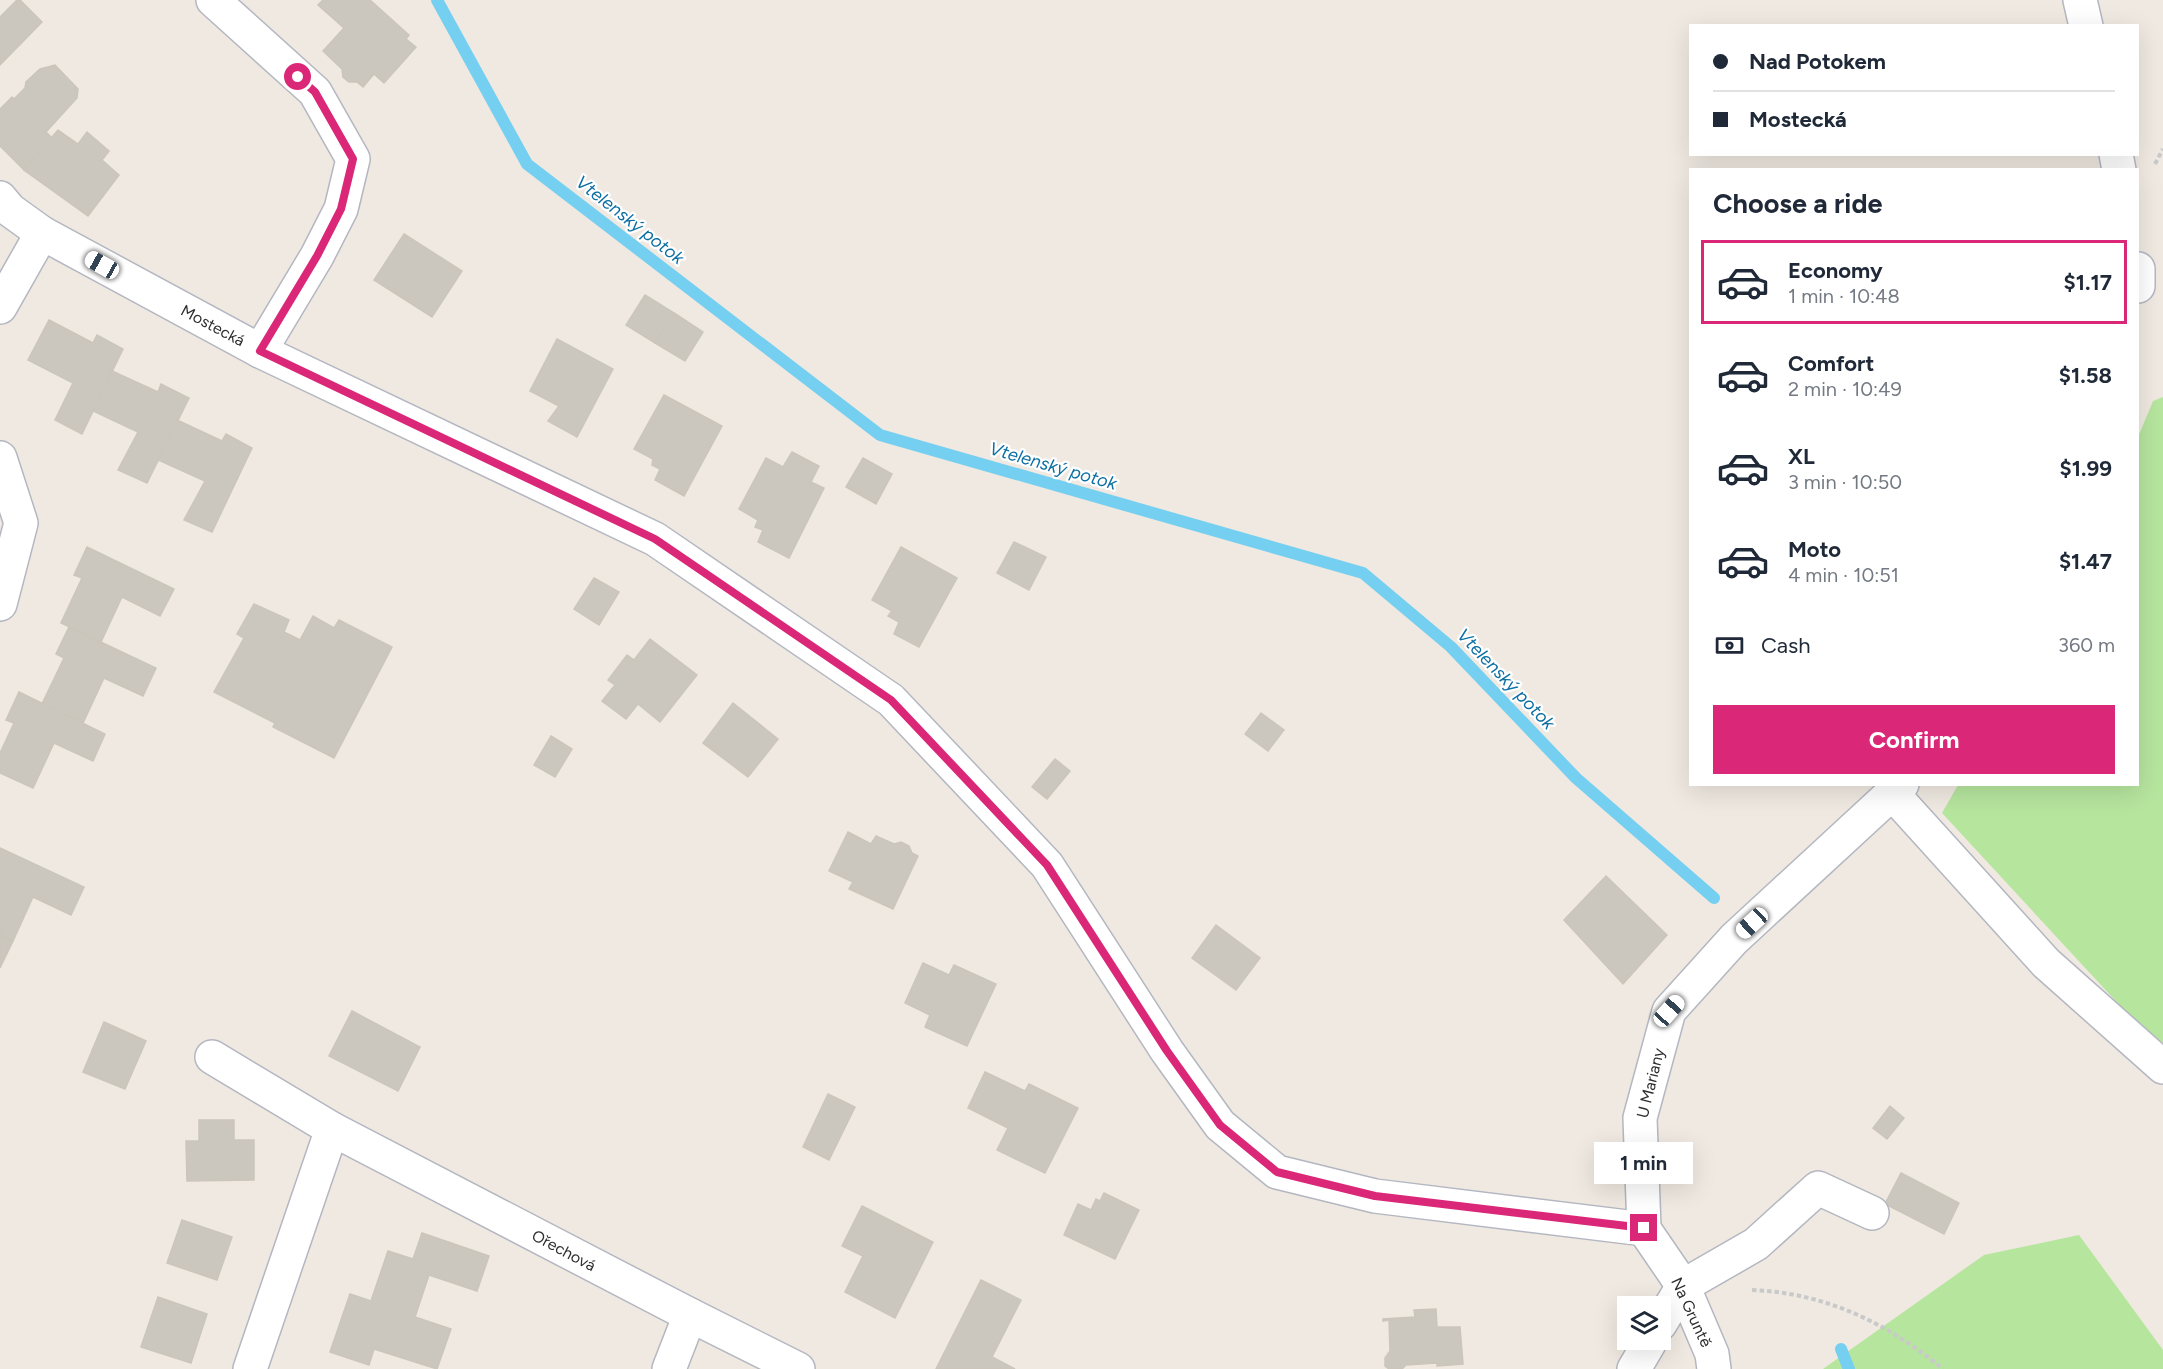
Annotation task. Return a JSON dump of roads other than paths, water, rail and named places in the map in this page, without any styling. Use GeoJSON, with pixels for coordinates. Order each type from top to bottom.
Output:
{"type":"FeatureCollection","features":[{"type":"Feature","properties":{"kind":"street"},"geometry":{"type":"LineString","coordinates":[[213,0],[315,92],[353,159],[341,209],[317,256],[260,351]]}},
{"type":"Feature","properties":{"kind":"street"},"geometry":{"type":"LineString","coordinates":[[2080,0],[2086,24]]}},
{"type":"Feature","properties":{"kind":"street","name":"Mostecká"},"geometry":{"type":"LineString","coordinates":[[0,198],[10,210],[42,233],[260,351],[655,539],[891,700],[1047,865],[1167,1051],[1220,1125],[1277,1172],[1375,1196],[1644,1228]]}},
{"type":"Feature","properties":{"kind":"street"},"geometry":{"type":"LineString","coordinates":[[0,307],[42,233]]}},
{"type":"Feature","properties":{"kind":"street"},"geometry":{"type":"LineString","coordinates":[[0,458],[21,523],[0,604]]}},
{"type":"Feature","properties":{"kind":"street"},"geometry":{"type":"LineString","coordinates":[[1897,789],[2046,963],[2163,1067]]}},
{"type":"Feature","properties":{"kind":"street","name":"U Mariany"},"geometry":{"type":"LineString","coordinates":[[1644,1228],[1640,1118],[1669,1011],[1734,939],[1897,789]]}},
{"type":"Feature","properties":{"kind":"street","name":"Ořechová"},"geometry":{"type":"LineString","coordinates":[[212,1057],[332,1128],[798,1369]]}},
{"type":"Feature","properties":{"kind":"street"},"geometry":{"type":"LineString","coordinates":[[250,1369],[332,1128]]}},
{"type":"Feature","properties":{"kind":"street"},"geometry":{"type":"LineString","coordinates":[[1671,1306],[1683,1286],[1756,1244],[1818,1188],[1872,1213]]}},
{"type":"Feature","properties":{"kind":"street","name":"Na Gruntě"},"geometry":{"type":"LineString","coordinates":[[1644,1228],[1683,1286],[1712,1354],[1714,1369]]}},
{"type":"Feature","properties":{"kind":"street"},"geometry":{"type":"LineString","coordinates":[[669,1369],[690,1315]]}},
{"type":"Feature","properties":{"kind":"street"},"geometry":{"type":"LineString","coordinates":[[1634,1369],[1645,1350]]}},
{"type":"Feature","properties":{"kind":"waterway","name":"Vtelenský potok"},"geometry":{"type":"LineString","coordinates":[[437,0],[527,164],[880,435],[1363,573],[1451,647],[1576,778],[1714,898]]}},
{"type":"Feature","properties":{"kind":"waterway","name":"Vtelenský potok"},"geometry":{"type":"LineString","coordinates":[[1841,1349],[1849,1369]]}}]}
